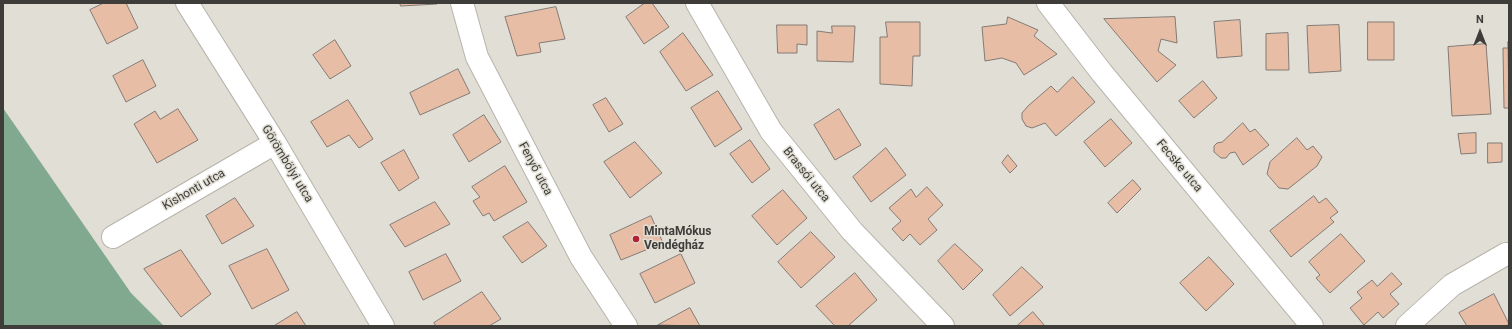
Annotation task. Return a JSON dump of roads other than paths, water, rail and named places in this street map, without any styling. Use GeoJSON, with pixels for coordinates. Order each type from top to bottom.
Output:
{"type":"FeatureCollection","features":[{"type":"Feature","properties":{"kind":"street","name":"Görömbölyi utca"},"geometry":{"type":"LineString","coordinates":[[187,3],[276,144],[383,326]]}},
{"type":"Feature","properties":{"kind":"street","name":"Fenyő utca"},"geometry":{"type":"LineString","coordinates":[[462,3],[477,57],[582,257],[626,326]]}},
{"type":"Feature","properties":{"kind":"street","name":"Brassói utca"},"geometry":{"type":"LineString","coordinates":[[697,3],[771,131],[852,230],[943,326]]}},
{"type":"Feature","properties":{"kind":"street","name":"Fecske utca"},"geometry":{"type":"LineString","coordinates":[[1048,3],[1102,73],[1312,326]]}},
{"type":"Feature","properties":{"kind":"street","name":"Kishonti utca"},"geometry":{"type":"LineString","coordinates":[[113,237],[276,144]]}},
{"type":"Feature","properties":{"kind":"street"},"geometry":{"type":"LineString","coordinates":[[1407,326],[1452,285],[1506,254],[1509,254]]}},
{"type":"Feature","properties":{"kind":"place","name":"MintaMókus Vendégház"},"geometry":{"type":"Point","coordinates":[636,239]}}]}
